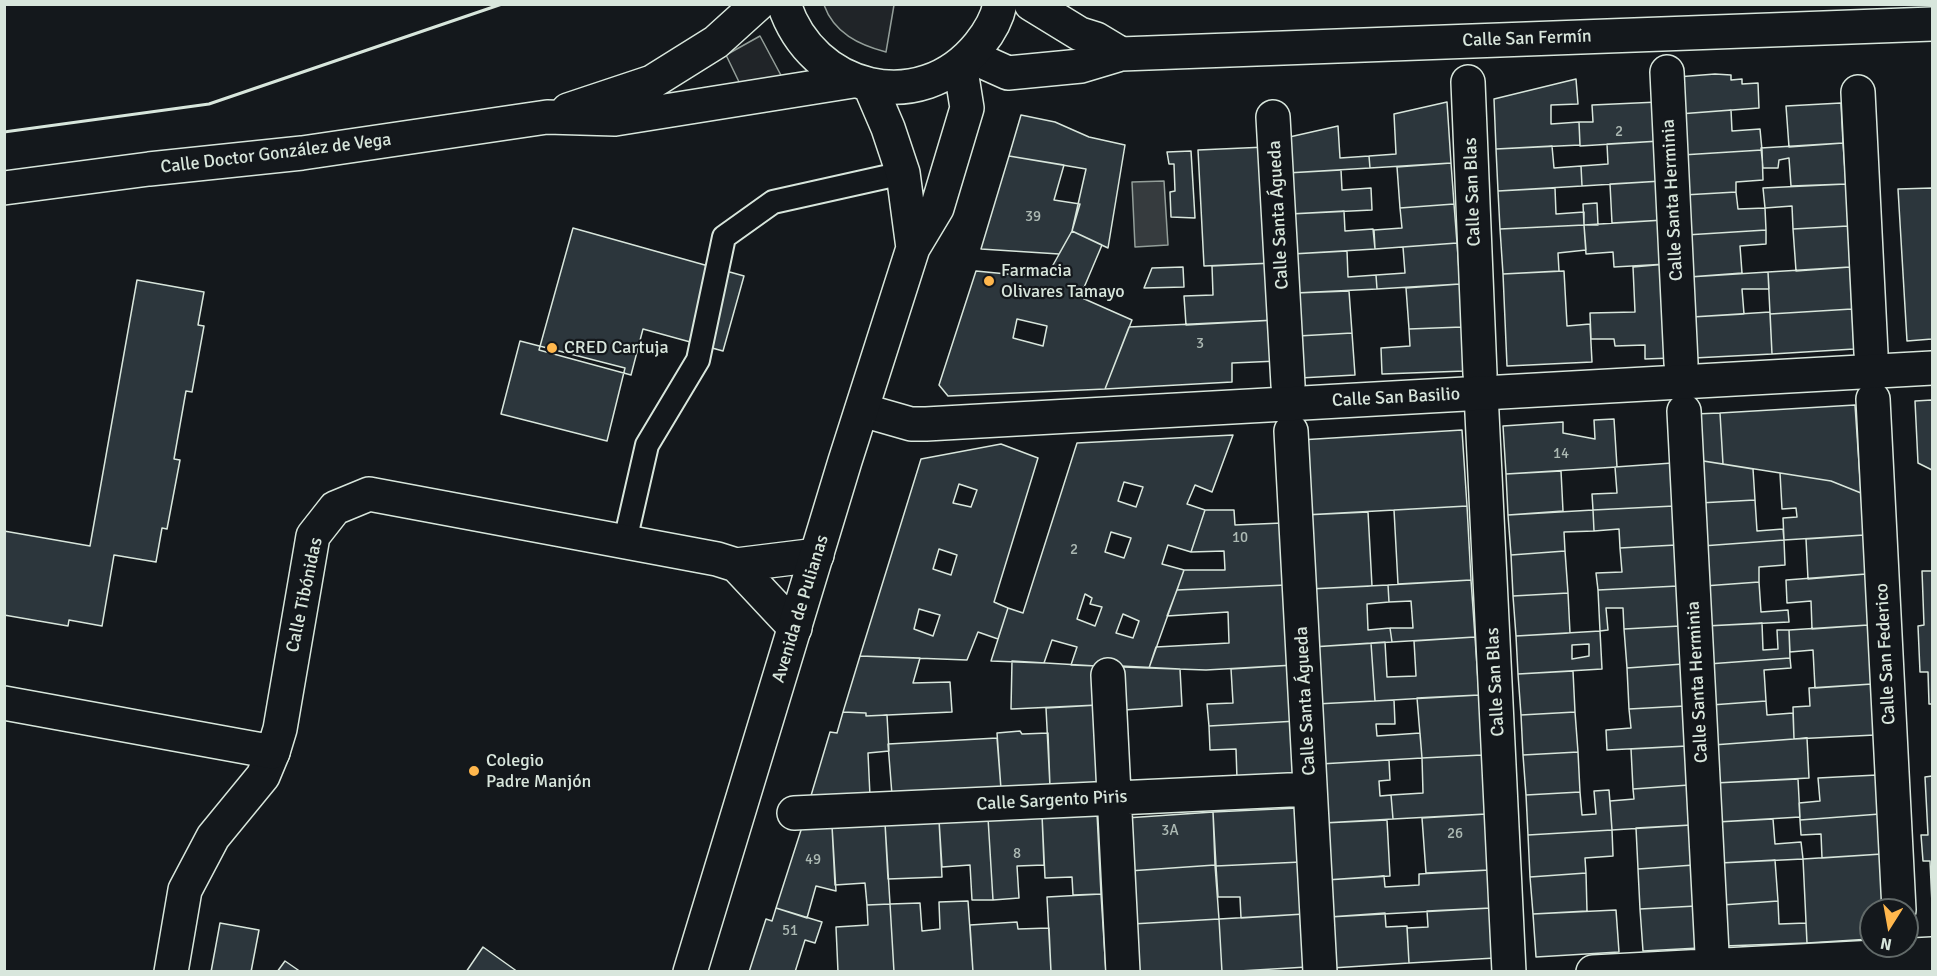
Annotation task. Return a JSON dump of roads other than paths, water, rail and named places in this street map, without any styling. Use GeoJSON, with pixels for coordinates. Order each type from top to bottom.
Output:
{"type":"FeatureCollection","features":[{"type":"Feature","properties":{"kind":"street","name":"Calle Doctor González de Vega"},"geometry":{"type":"LineString","coordinates":[[547,117],[652,82],[716,42],[758,4]]}},
{"type":"Feature","properties":{"kind":"street"},"geometry":{"type":"LineString","coordinates":[[784,4],[792,25],[815,56],[833,70],[862,83]]}},
{"type":"Feature","properties":{"kind":"street"},"geometry":{"type":"LineString","coordinates":[[965,60],[988,34],[1000,4]]}},
{"type":"Feature","properties":{"kind":"street"},"geometry":{"type":"LineString","coordinates":[[1030,4],[1080,34],[1096,39],[1120,54]]}},
{"type":"Feature","properties":{"kind":"street","name":"Calle San Fermín"},"geometry":{"type":"LineString","coordinates":[[965,60],[1008,73],[1081,66],[1120,54],[1932,24]]}},
{"type":"Feature","properties":{"kind":"street","name":"Calle Doctor González de Vega"},"geometry":{"type":"LineString","coordinates":[[4,188],[148,169],[302,153],[547,117],[615,119],[862,83],[900,87],[928,81],[965,60]]}},
{"type":"Feature","properties":{"kind":"street","name":"Avenida de Pulianas"},"geometry":{"type":"LineString","coordinates":[[690,972],[913,248],[937,208],[967,108],[965,60]]}},
{"type":"Feature","properties":{"kind":"street","name":"Calle Santa Herminia"},"geometry":{"type":"LineString","coordinates":[[1667,72],[1681,363]]}},
{"type":"Feature","properties":{"kind":"street","name":"Calle San Blas"},"geometry":{"type":"LineString","coordinates":[[1468,82],[1509,972]]}},
{"type":"Feature","properties":{"kind":"street","name":"Avenida de Pulianas"},"geometry":{"type":"LineString","coordinates":[[862,83],[888,128],[903,172],[913,248]]}},
{"type":"Feature","properties":{"kind":"street"},"geometry":{"type":"LineString","coordinates":[[1858,92],[1871,353]]}},
{"type":"Feature","properties":{"kind":"street","name":"Calle Santa Águeda"},"geometry":{"type":"LineString","coordinates":[[1273,117],[1288,385]]}},
{"type":"Feature","properties":{"kind":"street","name":"Calle San Basilio"},"geometry":{"type":"LineString","coordinates":[[862,410],[910,424],[926,424],[1481,384],[1932,368]]}},
{"type":"Feature","properties":{"kind":"street","name":"Calle San Federico"},"geometry":{"type":"LineString","coordinates":[[1873,399],[1898,898]]}},
{"type":"Feature","properties":{"kind":"street","name":"Calle Santa Herminia"},"geometry":{"type":"LineString","coordinates":[[1684,411],[1712,953]]}},
{"type":"Feature","properties":{"kind":"street","name":"Calle Santa Águeda"},"geometry":{"type":"LineString","coordinates":[[1291,431],[1320,972]]}},
{"type":"Feature","properties":{"kind":"street","name":"Calle Tibónidas"},"geometry":{"type":"LineString","coordinates":[[171,972],[185,890],[213,837],[263,776],[273,752],[280,729],[313,536],[334,508],[369,494],[625,541],[717,559],[736,565],[817,555]]}},
{"type":"Feature","properties":{"kind":"street"},"geometry":{"type":"LineString","coordinates":[[736,565],[795,628]]}},
{"type":"Feature","properties":{"kind":"street"},"geometry":{"type":"LineString","coordinates":[[1108,675],[1123,972]]}},
{"type":"Feature","properties":{"kind":"street"},"geometry":{"type":"LineString","coordinates":[[4,703],[273,752]]}},
{"type":"Feature","properties":{"kind":"street","name":"Calle Sargento Piris"},"geometry":{"type":"LineString","coordinates":[[794,813],[1311,789]]}},
{"type":"Feature","properties":{"kind":"street"},"geometry":{"type":"LineString","coordinates":[[1593,972],[1932,954]]}},
{"type":"Feature","properties":{"kind":"lane"},"geometry":{"type":"LineString","coordinates":[[625,541],[647,445],[698,360],[724,237],[773,202],[903,172]]}},
{"type":"Feature","properties":{"kind":"place","name":"Farmacia Olivares Tamayo"},"geometry":{"type":"Point","coordinates":[989,281]}},
{"type":"Feature","properties":{"kind":"place","name":"CRED Cartuja"},"geometry":{"type":"Point","coordinates":[552,348]}},
{"type":"Feature","properties":{"kind":"place","name":"Colegio Padre Manjón"},"geometry":{"type":"Point","coordinates":[474,771]}}]}
